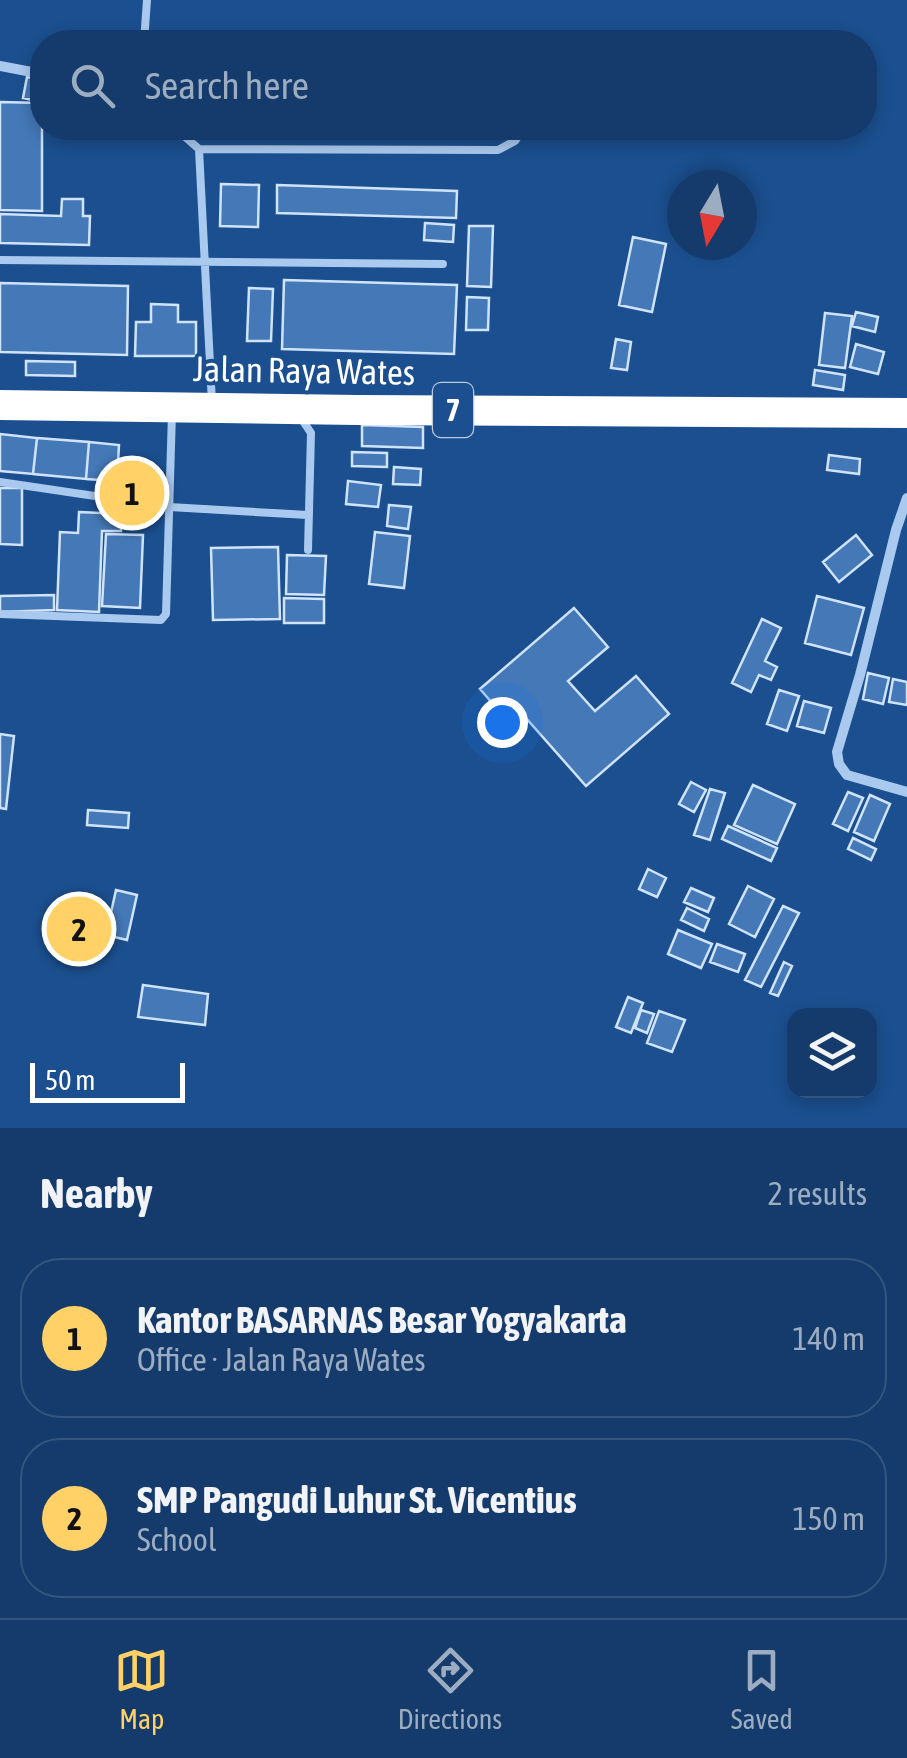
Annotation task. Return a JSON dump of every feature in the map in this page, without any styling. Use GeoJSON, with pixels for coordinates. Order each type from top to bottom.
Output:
{"type":"FeatureCollection","features":[{"type":"Feature","properties":{"kind":"highway","name":"Jalan Raya Wates"},"geometry":{"type":"LineString","coordinates":[[0,405],[907,413]]}},
{"type":"Feature","properties":{"kind":"street"},"geometry":{"type":"LineString","coordinates":[[0,66],[30,72]]}},
{"type":"Feature","properties":{"kind":"street"},"geometry":{"type":"LineString","coordinates":[[907,498],[836,752],[847,775],[907,792]]}},
{"type":"Feature","properties":{"kind":"lane"},"geometry":{"type":"LineString","coordinates":[[145,30],[147,0]]}},
{"type":"Feature","properties":{"kind":"lane"},"geometry":{"type":"LineString","coordinates":[[190,140],[200,149],[498,150],[517,140]]}},
{"type":"Feature","properties":{"kind":"lane"},"geometry":{"type":"LineString","coordinates":[[200,149],[212,408]]}},
{"type":"Feature","properties":{"kind":"lane"},"geometry":{"type":"LineString","coordinates":[[0,260],[443,264]]}},
{"type":"Feature","properties":{"kind":"lane"},"geometry":{"type":"LineString","coordinates":[[0,614],[161,620],[166,614],[172,407]]}},
{"type":"Feature","properties":{"kind":"lane"},"geometry":{"type":"LineString","coordinates":[[294,409],[312,433],[308,550]]}},
{"type":"Feature","properties":{"kind":"lane"},"geometry":{"type":"LineString","coordinates":[[0,482],[169,507],[308,515]]}},
{"type":"Feature","properties":{"kind":"building"},"geometry":{"type":"Polygon","coordinates":[[[27,77],[30,78],[30,99],[23,98],[27,77]]]}},
{"type":"Feature","properties":{"kind":"building"},"geometry":{"type":"Polygon","coordinates":[[[0,102],[30,103],[30,140],[42,140],[42,211],[0,210],[0,102]]]}},
{"type":"Feature","properties":{"kind":"building"},"geometry":{"type":"Polygon","coordinates":[[[221,184],[259,185],[258,227],[220,226],[221,184]]]}},
{"type":"Feature","properties":{"kind":"building"},"geometry":{"type":"Polygon","coordinates":[[[277,185],[457,191],[456,218],[277,213],[277,185]]]}},
{"type":"Feature","properties":{"kind":"building"},"geometry":{"type":"Polygon","coordinates":[[[62,199],[83,199],[83,216],[90,216],[89,245],[0,243],[0,214],[61,216],[62,199]]]}},
{"type":"Feature","properties":{"kind":"building"},"geometry":{"type":"Polygon","coordinates":[[[425,223],[454,225],[453,242],[424,240],[425,223]]]}},
{"type":"Feature","properties":{"kind":"building"},"geometry":{"type":"Polygon","coordinates":[[[469,226],[493,226],[491,287],[467,286],[469,226]]]}},
{"type":"Feature","properties":{"kind":"building"},"geometry":{"type":"Polygon","coordinates":[[[633,237],[666,244],[652,312],[619,305],[633,237]]]}},
{"type":"Feature","properties":{"kind":"building"},"geometry":{"type":"Polygon","coordinates":[[[284,280],[457,285],[454,354],[282,349],[284,280]]]}},
{"type":"Feature","properties":{"kind":"building"},"geometry":{"type":"Polygon","coordinates":[[[0,283],[128,286],[127,355],[0,352],[0,283]]]}},
{"type":"Feature","properties":{"kind":"building"},"geometry":{"type":"Polygon","coordinates":[[[249,288],[273,289],[271,341],[247,341],[249,288]]]}},
{"type":"Feature","properties":{"kind":"building"},"geometry":{"type":"Polygon","coordinates":[[[467,297],[489,298],[488,330],[466,330],[467,297]]]}},
{"type":"Feature","properties":{"kind":"building"},"geometry":{"type":"Polygon","coordinates":[[[151,304],[178,305],[178,322],[196,322],[196,356],[135,356],[136,322],[151,322],[151,304]]]}},
{"type":"Feature","properties":{"kind":"building"},"geometry":{"type":"Polygon","coordinates":[[[856,312],[878,317],[875,332],[852,326],[856,312]]]}},
{"type":"Feature","properties":{"kind":"building"},"geometry":{"type":"Polygon","coordinates":[[[825,313],[852,316],[845,368],[819,365],[825,313]]]}},
{"type":"Feature","properties":{"kind":"building"},"geometry":{"type":"Polygon","coordinates":[[[616,339],[631,342],[627,370],[611,368],[616,339]]]}},
{"type":"Feature","properties":{"kind":"building"},"geometry":{"type":"Polygon","coordinates":[[[856,344],[884,352],[878,374],[850,367],[856,344]]]}},
{"type":"Feature","properties":{"kind":"building"},"geometry":{"type":"Polygon","coordinates":[[[26,361],[75,362],[75,376],[26,375],[26,361]]]}},
{"type":"Feature","properties":{"kind":"building"},"geometry":{"type":"Polygon","coordinates":[[[815,370],[845,375],[843,390],[813,385],[815,370]]]}},
{"type":"Feature","properties":{"kind":"building"},"geometry":{"type":"Polygon","coordinates":[[[362,425],[423,427],[423,448],[362,446],[362,425]]]}},
{"type":"Feature","properties":{"kind":"building"},"geometry":{"type":"Polygon","coordinates":[[[0,434],[37,438],[33,474],[0,471],[0,434]]]}},
{"type":"Feature","properties":{"kind":"building"},"geometry":{"type":"Polygon","coordinates":[[[37,438],[89,442],[86,479],[33,474],[37,438]]]}},
{"type":"Feature","properties":{"kind":"building"},"geometry":{"type":"Polygon","coordinates":[[[89,442],[119,445],[117,481],[86,479],[89,442]]]}},
{"type":"Feature","properties":{"kind":"building"},"geometry":{"type":"Polygon","coordinates":[[[352,452],[387,453],[387,467],[352,466],[352,452]]]}},
{"type":"Feature","properties":{"kind":"building"},"geometry":{"type":"Polygon","coordinates":[[[829,455],[860,459],[859,474],[827,470],[829,455]]]}},
{"type":"Feature","properties":{"kind":"building"},"geometry":{"type":"Polygon","coordinates":[[[394,467],[421,469],[420,485],[393,484],[394,467]]]}},
{"type":"Feature","properties":{"kind":"building"},"geometry":{"type":"Polygon","coordinates":[[[348,481],[381,485],[378,507],[346,504],[348,481]]]}},
{"type":"Feature","properties":{"kind":"building"},"geometry":{"type":"Polygon","coordinates":[[[0,488],[22,488],[22,545],[0,544],[0,488]]]}},
{"type":"Feature","properties":{"kind":"building"},"geometry":{"type":"Polygon","coordinates":[[[389,505],[411,507],[408,529],[387,526],[389,505]]]}},
{"type":"Feature","properties":{"kind":"building"},"geometry":{"type":"Polygon","coordinates":[[[79,512],[122,514],[121,531],[102,531],[99,612],[57,610],[60,532],[78,533],[79,512]]]}},
{"type":"Feature","properties":{"kind":"building"},"geometry":{"type":"Polygon","coordinates":[[[375,532],[410,536],[404,588],[369,584],[375,532]]]}},
{"type":"Feature","properties":{"kind":"building"},"geometry":{"type":"Polygon","coordinates":[[[106,534],[143,535],[140,608],[102,606],[106,534]]]}},
{"type":"Feature","properties":{"kind":"building"},"geometry":{"type":"Polygon","coordinates":[[[856,535],[872,555],[839,582],[823,562],[856,535]]]}},
{"type":"Feature","properties":{"kind":"building"},"geometry":{"type":"Polygon","coordinates":[[[278,547],[280,619],[213,620],[211,548],[278,547]]]}},
{"type":"Feature","properties":{"kind":"building"},"geometry":{"type":"Polygon","coordinates":[[[287,555],[326,556],[324,595],[286,594],[287,555]]]}},
{"type":"Feature","properties":{"kind":"building"},"geometry":{"type":"Polygon","coordinates":[[[54,595],[54,610],[0,612],[0,596],[54,595]]]}},
{"type":"Feature","properties":{"kind":"building"},"geometry":{"type":"Polygon","coordinates":[[[817,596],[864,608],[851,655],[805,643],[817,596]]]}},
{"type":"Feature","properties":{"kind":"building"},"geometry":{"type":"Polygon","coordinates":[[[284,598],[324,599],[324,623],[284,623],[284,598]]]}},
{"type":"Feature","properties":{"kind":"building"},"geometry":{"type":"Polygon","coordinates":[[[574,608],[608,647],[568,681],[595,711],[636,676],[669,714],[586,786],[525,717],[513,727],[480,689],[574,608]]]}},
{"type":"Feature","properties":{"kind":"building"},"geometry":{"type":"Polygon","coordinates":[[[762,619],[781,628],[765,661],[777,667],[771,680],[759,675],[751,692],[732,683],[762,619]]]}},
{"type":"Feature","properties":{"kind":"building"},"geometry":{"type":"Polygon","coordinates":[[[868,673],[889,678],[883,704],[863,699],[868,673]]]}},
{"type":"Feature","properties":{"kind":"building"},"geometry":{"type":"Polygon","coordinates":[[[893,679],[907,682],[907,705],[889,702],[893,679]]]}},
{"type":"Feature","properties":{"kind":"building"},"geometry":{"type":"Polygon","coordinates":[[[779,690],[799,696],[787,731],[767,724],[779,690]]]}},
{"type":"Feature","properties":{"kind":"building"},"geometry":{"type":"Polygon","coordinates":[[[804,701],[831,708],[824,733],[797,726],[804,701]]]}},
{"type":"Feature","properties":{"kind":"building"},"geometry":{"type":"Polygon","coordinates":[[[0,734],[14,736],[6,809],[0,808],[0,734]]]}},
{"type":"Feature","properties":{"kind":"building"},"geometry":{"type":"Polygon","coordinates":[[[691,782],[706,790],[694,812],[679,804],[691,782]]]}},
{"type":"Feature","properties":{"kind":"building"},"geometry":{"type":"Polygon","coordinates":[[[753,785],[795,804],[777,844],[734,825],[753,785]]]}},
{"type":"Feature","properties":{"kind":"building"},"geometry":{"type":"Polygon","coordinates":[[[710,789],[725,793],[710,840],[694,835],[710,789]]]}},
{"type":"Feature","properties":{"kind":"building"},"geometry":{"type":"Polygon","coordinates":[[[848,792],[863,798],[848,831],[833,824],[848,792]]]}},
{"type":"Feature","properties":{"kind":"building"},"geometry":{"type":"Polygon","coordinates":[[[870,795],[890,804],[874,841],[854,832],[870,795]]]}},
{"type":"Feature","properties":{"kind":"building"},"geometry":{"type":"Polygon","coordinates":[[[88,810],[129,813],[128,828],[87,825],[88,810]]]}},
{"type":"Feature","properties":{"kind":"building"},"geometry":{"type":"Polygon","coordinates":[[[728,826],[777,848],[771,861],[722,839],[728,826]]]}},
{"type":"Feature","properties":{"kind":"building"},"geometry":{"type":"Polygon","coordinates":[[[853,838],[876,849],[871,860],[848,849],[853,838]]]}},
{"type":"Feature","properties":{"kind":"building"},"geometry":{"type":"Polygon","coordinates":[[[648,869],[666,878],[657,897],[639,889],[648,869]]]}},
{"type":"Feature","properties":{"kind":"building"},"geometry":{"type":"Polygon","coordinates":[[[748,886],[774,899],[755,937],[729,924],[748,886]]]}},
{"type":"Feature","properties":{"kind":"building"},"geometry":{"type":"Polygon","coordinates":[[[691,888],[714,898],[708,912],[684,902],[691,888]]]}},
{"type":"Feature","properties":{"kind":"building"},"geometry":{"type":"Polygon","coordinates":[[[116,890],[137,895],[127,940],[106,935],[116,890]]]}},
{"type":"Feature","properties":{"kind":"building"},"geometry":{"type":"Polygon","coordinates":[[[783,906],[799,913],[761,987],[745,980],[783,906]]]}},
{"type":"Feature","properties":{"kind":"building"},"geometry":{"type":"Polygon","coordinates":[[[687,908],[709,919],[704,931],[681,920],[687,908]]]}},
{"type":"Feature","properties":{"kind":"building"},"geometry":{"type":"Polygon","coordinates":[[[678,930],[712,944],[701,968],[668,954],[678,930]]]}},
{"type":"Feature","properties":{"kind":"building"},"geometry":{"type":"Polygon","coordinates":[[[717,944],[745,954],[738,972],[710,962],[717,944]]]}},
{"type":"Feature","properties":{"kind":"building"},"geometry":{"type":"Polygon","coordinates":[[[784,962],[792,966],[778,996],[770,993],[784,962]]]}},
{"type":"Feature","properties":{"kind":"building"},"geometry":{"type":"Polygon","coordinates":[[[143,985],[208,994],[205,1025],[138,1017],[143,985]]]}},
{"type":"Feature","properties":{"kind":"building"},"geometry":{"type":"Polygon","coordinates":[[[628,997],[643,1003],[631,1033],[616,1027],[628,997]]]}},
{"type":"Feature","properties":{"kind":"building"},"geometry":{"type":"Polygon","coordinates":[[[641,1010],[654,1014],[647,1033],[635,1028],[641,1010]]]}},
{"type":"Feature","properties":{"kind":"building"},"geometry":{"type":"Polygon","coordinates":[[[659,1011],[685,1020],[672,1052],[647,1043],[659,1011]]]}},
{"type":"Feature","properties":{"kind":"place","name":"Kantor BASARNAS Besar Yogyakarta"},"geometry":{"type":"Point","coordinates":[132,493]}},
{"type":"Feature","properties":{"kind":"place","name":"SMP Pangudi Luhur St. Vicentius"},"geometry":{"type":"Point","coordinates":[79,929]}}]}
